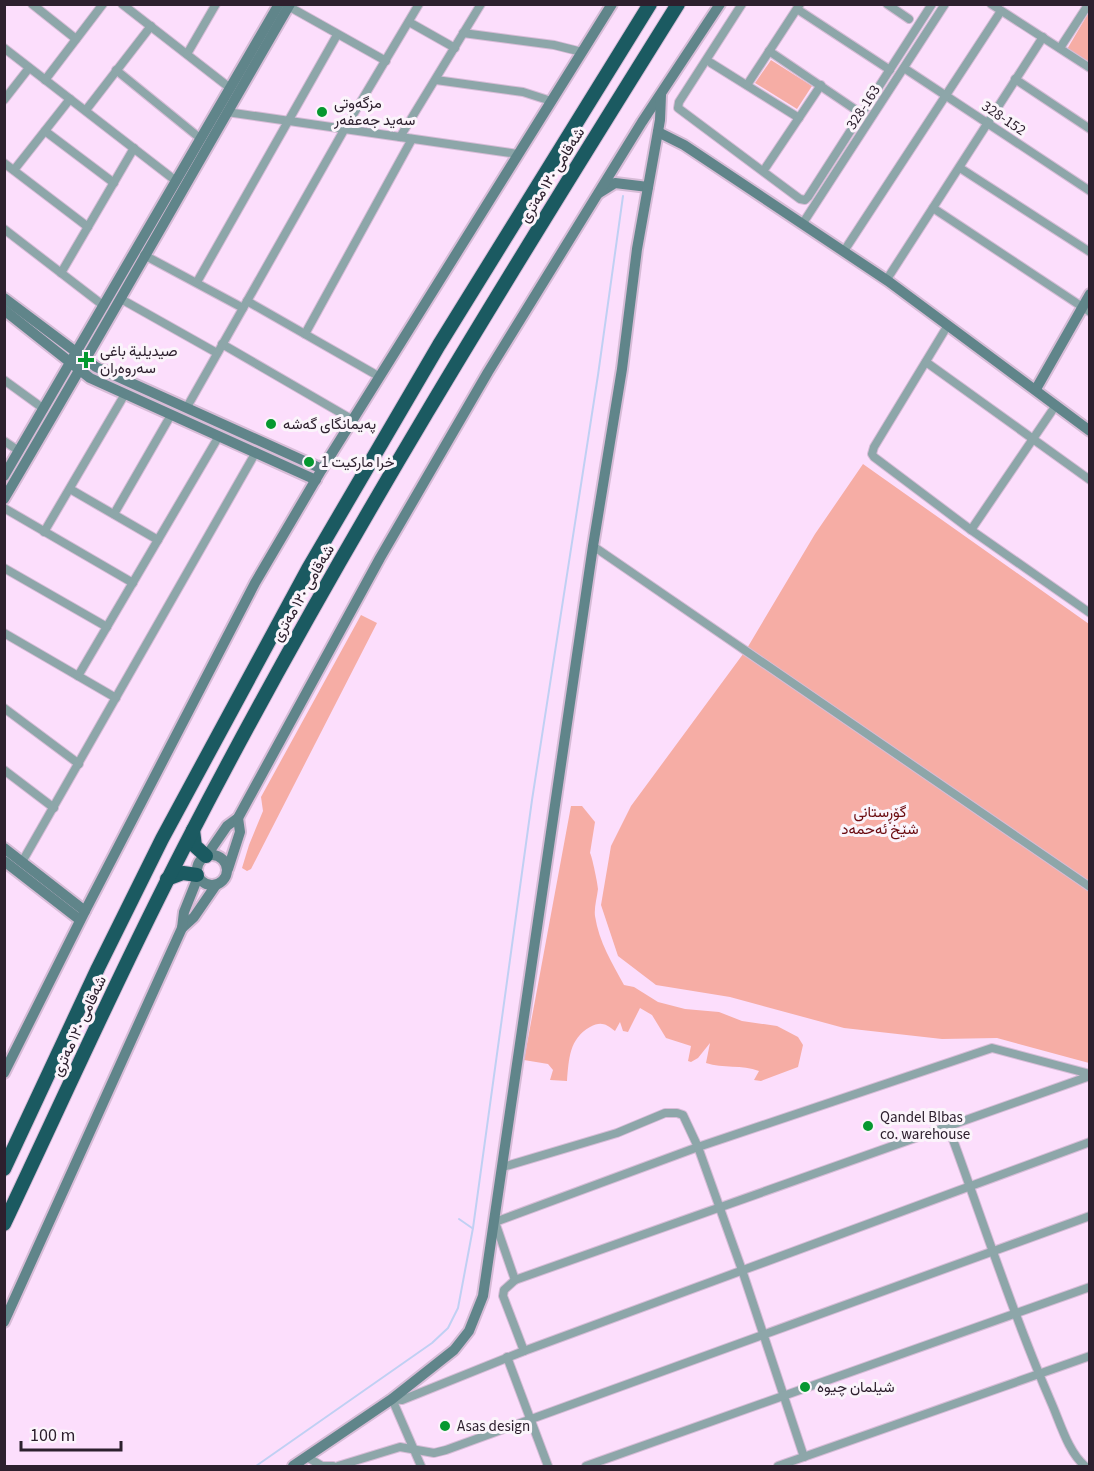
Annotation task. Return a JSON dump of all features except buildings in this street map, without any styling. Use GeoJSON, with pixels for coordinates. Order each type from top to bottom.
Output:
{"type":"FeatureCollection","features":[{"type":"Feature","properties":{"kind":"highway","name":"شەقامی ١٢٠ مەتری"},"geometry":{"type":"LineString","coordinates":[[4,1169],[98,968],[157,850],[308,569],[439,345],[650,4]]}},
{"type":"Feature","properties":{"kind":"highway","name":"شەقامی ١٢٠ مەتری"},"geometry":{"type":"LineString","coordinates":[[4,1224],[167,879],[283,662],[418,427],[678,4]]}},
{"type":"Feature","properties":{"kind":"highway"},"geometry":{"type":"LineString","coordinates":[[193,830],[195,846],[206,855]]}},
{"type":"Feature","properties":{"kind":"highway"},"geometry":{"type":"LineString","coordinates":[[167,879],[183,873],[198,876]]}},
{"type":"Feature","properties":{"kind":"street"},"geometry":{"type":"LineString","coordinates":[[32,4],[76,39]]}},
{"type":"Feature","properties":{"kind":"street"},"geometry":{"type":"LineString","coordinates":[[45,80],[103,4]]}},
{"type":"Feature","properties":{"kind":"street"},"geometry":{"type":"LineString","coordinates":[[122,4],[230,88]]}},
{"type":"Feature","properties":{"kind":"street"},"geometry":{"type":"LineString","coordinates":[[187,407],[344,129],[419,4]]}},
{"type":"Feature","properties":{"kind":"street"},"geometry":{"type":"LineString","coordinates":[[400,137],[481,4]]}},
{"type":"Feature","properties":{"kind":"street"},"geometry":{"type":"LineString","coordinates":[[4,1073],[82,916],[255,583],[322,469],[612,4]]}},
{"type":"Feature","properties":{"kind":"street"},"geometry":{"type":"LineString","coordinates":[[4,1322],[182,928],[183,912],[198,876],[197,866],[227,826],[238,818],[380,558],[488,372],[597,195],[720,4]]}},
{"type":"Feature","properties":{"kind":"street"},"geometry":{"type":"LineString","coordinates":[[742,4],[679,102],[678,108],[800,199],[805,200],[932,4]]}},
{"type":"Feature","properties":{"kind":"street"},"geometry":{"type":"LineString","coordinates":[[887,4],[909,19]]}},
{"type":"Feature","properties":{"kind":"street","name":"328-163"},"geometry":{"type":"LineString","coordinates":[[803,223],[945,4]]}},
{"type":"Feature","properties":{"kind":"street"},"geometry":{"type":"LineString","coordinates":[[991,4],[1089,68]]}},
{"type":"Feature","properties":{"kind":"street"},"geometry":{"type":"LineString","coordinates":[[187,54],[215,5]]}},
{"type":"Feature","properties":{"kind":"street"},"geometry":{"type":"LineString","coordinates":[[286,5],[386,61]]}},
{"type":"Feature","properties":{"kind":"street"},"geometry":{"type":"LineString","coordinates":[[4,476],[230,88],[286,5]]}},
{"type":"Feature","properties":{"kind":"street"},"geometry":{"type":"LineString","coordinates":[[4,500],[86,361],[286,5]]}},
{"type":"Feature","properties":{"kind":"street"},"geometry":{"type":"LineString","coordinates":[[1060,48],[1088,5]]}},
{"type":"Feature","properties":{"kind":"street"},"geometry":{"type":"LineString","coordinates":[[747,85],[799,7],[890,70]]}},
{"type":"Feature","properties":{"kind":"street"},"geometry":{"type":"LineString","coordinates":[[844,251],[1001,11]]}},
{"type":"Feature","properties":{"kind":"street"},"geometry":{"type":"LineString","coordinates":[[409,22],[455,48]]}},
{"type":"Feature","properties":{"kind":"street"},"geometry":{"type":"LineString","coordinates":[[86,110],[151,26]]}},
{"type":"Feature","properties":{"kind":"street"},"geometry":{"type":"LineString","coordinates":[[463,33],[554,45],[582,52]]}},
{"type":"Feature","properties":{"kind":"street"},"geometry":{"type":"LineString","coordinates":[[197,282],[337,35]]}},
{"type":"Feature","properties":{"kind":"street"},"geometry":{"type":"LineString","coordinates":[[889,276],[1043,38]]}},
{"type":"Feature","properties":{"kind":"street"},"geometry":{"type":"LineString","coordinates":[[4,48],[176,181]]}},
{"type":"Feature","properties":{"kind":"street"},"geometry":{"type":"LineString","coordinates":[[769,51],[856,110]]}},
{"type":"Feature","properties":{"kind":"street"},"geometry":{"type":"LineString","coordinates":[[711,63],[799,118]]}},
{"type":"Feature","properties":{"kind":"street"},"geometry":{"type":"LineString","coordinates":[[4,100],[29,68]]}},
{"type":"Feature","properties":{"kind":"street","name":"328-152"},"geometry":{"type":"LineString","coordinates":[[904,68],[1089,191]]}},
{"type":"Feature","properties":{"kind":"street"},"geometry":{"type":"LineString","coordinates":[[116,70],[201,139]]}},
{"type":"Feature","properties":{"kind":"street"},"geometry":{"type":"LineString","coordinates":[[1015,79],[1089,129]]}},
{"type":"Feature","properties":{"kind":"street"},"geometry":{"type":"LineString","coordinates":[[436,80],[523,92],[552,101]]}},
{"type":"Feature","properties":{"kind":"street"},"geometry":{"type":"LineString","coordinates":[[766,167],[821,85]]}},
{"type":"Feature","properties":{"kind":"street"},"geometry":{"type":"LineString","coordinates":[[293,1467],[392,1399],[454,1350],[469,1330],[483,1296],[593,546],[622,369],[637,249],[658,132],[661,95]]}},
{"type":"Feature","properties":{"kind":"street"},"geometry":{"type":"LineString","coordinates":[[14,170],[70,99]]}},
{"type":"Feature","properties":{"kind":"street"},"geometry":{"type":"LineString","coordinates":[[227,112],[518,153]]}},
{"type":"Feature","properties":{"kind":"street"},"geometry":{"type":"LineString","coordinates":[[45,131],[114,183]]}},
{"type":"Feature","properties":{"kind":"street"},"geometry":{"type":"LineString","coordinates":[[658,132],[684,145],[844,251],[1036,389],[1089,431]]}},
{"type":"Feature","properties":{"kind":"street"},"geometry":{"type":"LineString","coordinates":[[304,334],[412,139]]}},
{"type":"Feature","properties":{"kind":"street"},"geometry":{"type":"LineString","coordinates":[[61,273],[134,148]]}},
{"type":"Feature","properties":{"kind":"street"},"geometry":{"type":"LineString","coordinates":[[4,163],[88,227]]}},
{"type":"Feature","properties":{"kind":"street"},"geometry":{"type":"LineString","coordinates":[[960,168],[1089,252]]}},
{"type":"Feature","properties":{"kind":"street"},"geometry":{"type":"LineString","coordinates":[[597,195],[615,183],[648,187]]}},
{"type":"Feature","properties":{"kind":"street"},"geometry":{"type":"LineString","coordinates":[[812,191],[820,196]]}},
{"type":"Feature","properties":{"kind":"street"},"geometry":{"type":"LineString","coordinates":[[933,208],[1086,309]]}},
{"type":"Feature","properties":{"kind":"street"},"geometry":{"type":"LineString","coordinates":[[4,229],[104,306]]}},
{"type":"Feature","properties":{"kind":"street"},"geometry":{"type":"LineString","coordinates":[[144,255],[304,334],[380,377]]}},
{"type":"Feature","properties":{"kind":"street"},"geometry":{"type":"LineString","coordinates":[[1036,389],[1086,309],[1089,294]]}},
{"type":"Feature","properties":{"kind":"street"},"geometry":{"type":"LineString","coordinates":[[4,298],[73,358],[80,371],[125,394],[316,480]]}},
{"type":"Feature","properties":{"kind":"street"},"geometry":{"type":"LineString","coordinates":[[121,299],[218,352]]}},
{"type":"Feature","properties":{"kind":"street"},"geometry":{"type":"LineString","coordinates":[[4,310],[73,358],[86,361],[101,370],[322,469]]}},
{"type":"Feature","properties":{"kind":"street"},"geometry":{"type":"LineString","coordinates":[[948,325],[874,447],[873,457],[971,530],[1089,613]]}},
{"type":"Feature","properties":{"kind":"street"},"geometry":{"type":"LineString","coordinates":[[222,344],[353,420]]}},
{"type":"Feature","properties":{"kind":"street"},"geometry":{"type":"LineString","coordinates":[[926,363],[1089,480]]}},
{"type":"Feature","properties":{"kind":"street"},"geometry":{"type":"LineString","coordinates":[[4,380],[44,409]]}},
{"type":"Feature","properties":{"kind":"street"},"geometry":{"type":"LineString","coordinates":[[44,532],[125,394]]}},
{"type":"Feature","properties":{"kind":"street"},"geometry":{"type":"LineString","coordinates":[[971,530],[1056,405]]}},
{"type":"Feature","properties":{"kind":"street"},"geometry":{"type":"LineString","coordinates":[[114,514],[171,415]]}},
{"type":"Feature","properties":{"kind":"street"},"geometry":{"type":"LineString","coordinates":[[78,676],[225,424]]}},
{"type":"Feature","properties":{"kind":"street"},"geometry":{"type":"LineString","coordinates":[[4,441],[19,451]]}},
{"type":"Feature","properties":{"kind":"street"},"geometry":{"type":"LineString","coordinates":[[22,862],[256,452]]}},
{"type":"Feature","properties":{"kind":"street"},"geometry":{"type":"LineString","coordinates":[[70,489],[158,540]]}},
{"type":"Feature","properties":{"kind":"street"},"geometry":{"type":"LineString","coordinates":[[4,508],[133,583]]}},
{"type":"Feature","properties":{"kind":"street"},"geometry":{"type":"LineString","coordinates":[[593,546],[1089,887]]}},
{"type":"Feature","properties":{"kind":"street"},"geometry":{"type":"LineString","coordinates":[[4,568],[107,627]]}},
{"type":"Feature","properties":{"kind":"street"},"geometry":{"type":"LineString","coordinates":[[4,633],[116,698]]}},
{"type":"Feature","properties":{"kind":"street"},"geometry":{"type":"LineString","coordinates":[[4,708],[79,764]]}},
{"type":"Feature","properties":{"kind":"street"},"geometry":{"type":"LineString","coordinates":[[4,770],[54,808]]}},
{"type":"Feature","properties":{"kind":"street"},"geometry":{"type":"LineString","coordinates":[[182,928],[194,917],[216,885],[225,879],[240,832],[238,818]]}},
{"type":"Feature","properties":{"kind":"street"},"geometry":{"type":"LineString","coordinates":[[4,848],[82,916]]}},
{"type":"Feature","properties":{"kind":"street"},"geometry":{"type":"LineString","coordinates":[[206,855],[215,855],[222,859],[227,870]]}},
{"type":"Feature","properties":{"kind":"street"},"geometry":{"type":"LineString","coordinates":[[4,861],[82,916]]}},
{"type":"Feature","properties":{"kind":"street"},"geometry":{"type":"LineString","coordinates":[[198,876],[206,884],[216,885]]}},
{"type":"Feature","properties":{"kind":"street"},"geometry":{"type":"LineString","coordinates":[[495,1222],[698,1148],[992,1048],[1089,1075]]}},
{"type":"Feature","properties":{"kind":"street"},"geometry":{"type":"LineString","coordinates":[[524,1351],[503,1296],[507,1286],[515,1280],[1089,1075]]}},
{"type":"Feature","properties":{"kind":"street"},"geometry":{"type":"LineString","coordinates":[[503,1167],[617,1133],[665,1113],[683,1115],[698,1148],[742,1270],[804,1457]]}},
{"type":"Feature","properties":{"kind":"street"},"geometry":{"type":"LineString","coordinates":[[948,1126],[1039,1374],[1065,1434],[1085,1467]]}},
{"type":"Feature","properties":{"kind":"street"},"geometry":{"type":"LineString","coordinates":[[392,1399],[402,1400],[507,1357],[1089,1142]]}},
{"type":"Feature","properties":{"kind":"street"},"geometry":{"type":"LineString","coordinates":[[338,1467],[400,1447],[434,1453],[446,1450],[1089,1216]]}},
{"type":"Feature","properties":{"kind":"street"},"geometry":{"type":"LineString","coordinates":[[495,1222],[515,1280]]}},
{"type":"Feature","properties":{"kind":"street"},"geometry":{"type":"LineString","coordinates":[[586,1467],[1089,1287]]}},
{"type":"Feature","properties":{"kind":"street"},"geometry":{"type":"LineString","coordinates":[[778,1467],[1089,1356]]}},
{"type":"Feature","properties":{"kind":"street"},"geometry":{"type":"LineString","coordinates":[[507,1357],[548,1467]]}},
{"type":"Feature","properties":{"kind":"street"},"geometry":{"type":"LineString","coordinates":[[392,1399],[421,1467]]}},
{"type":"Feature","properties":{"kind":"street"},"geometry":{"type":"LineString","coordinates":[[307,1456],[322,1466],[333,1467]]}},
{"type":"Feature","properties":{"kind":"green space"},"geometry":{"type":"Polygon","coordinates":[[[1089,12],[1089,66],[1066,51],[1089,12]]]}},
{"type":"Feature","properties":{"kind":"green space"},"geometry":{"type":"Polygon","coordinates":[[[771,60],[812,86],[797,109],[755,83],[771,60]]]}},
{"type":"Feature","properties":{"kind":"green space","name":"گۆڕستانی شێخ ئەحمەد"},"geometry":{"type":"Polygon","coordinates":[[[863,464],[1089,624],[1089,1063],[997,1038],[942,1039],[844,1028],[730,997],[656,985],[618,956],[601,905],[611,846],[631,806],[746,650],[815,534],[863,464]]]}},
{"type":"Feature","properties":{"kind":"green space"},"geometry":{"type":"Polygon","coordinates":[[[361,615],[377,623],[251,869],[247,871],[242,868],[263,811],[261,797],[361,615]]]}},
{"type":"Feature","properties":{"kind":"green space"},"geometry":{"type":"Polygon","coordinates":[[[571,806],[582,806],[595,822],[590,853],[598,889],[595,916],[603,943],[624,985],[634,987],[658,1002],[685,1009],[719,1012],[742,1021],[777,1026],[798,1037],[803,1045],[798,1067],[761,1081],[754,1080],[759,1071],[706,1063],[710,1043],[698,1058],[691,1062],[688,1061],[691,1046],[666,1038],[652,1015],[640,1008],[628,1032],[623,1031],[620,1022],[615,1031],[600,1024],[590,1027],[578,1037],[571,1050],[567,1081],[550,1080],[553,1070],[548,1064],[524,1060],[571,806]]]}},
{"type":"Feature","properties":{"kind":"waterway"},"geometry":{"type":"LineString","coordinates":[[256,1466],[432,1343],[448,1328],[458,1308],[473,1228],[532,800],[598,375],[623,196]]}},
{"type":"Feature","properties":{"kind":"waterway"},"geometry":{"type":"LineString","coordinates":[[459,1219],[472,1228]]}},
{"type":"Feature","properties":{"kind":"place","name":"مزگەوتی سەید جەعفەر"},"geometry":{"type":"Point","coordinates":[322,112]}},
{"type":"Feature","properties":{"kind":"place","name":"صيديلیة باغی سەروەران"},"geometry":{"type":"Point","coordinates":[86,360]}},
{"type":"Feature","properties":{"kind":"place","name":"پەیمانگای گەشە"},"geometry":{"type":"Point","coordinates":[271,424]}},
{"type":"Feature","properties":{"kind":"place","name":"خرا ماركيت 1"},"geometry":{"type":"Point","coordinates":[309,462]}},
{"type":"Feature","properties":{"kind":"place","name":"Qandel Blbas co. warehouse"},"geometry":{"type":"Point","coordinates":[868,1126]}},
{"type":"Feature","properties":{"kind":"place","name":"شيلمان چیوه"},"geometry":{"type":"Point","coordinates":[805,1387]}},
{"type":"Feature","properties":{"kind":"place","name":"Asas design"},"geometry":{"type":"Point","coordinates":[445,1426]}}]}
